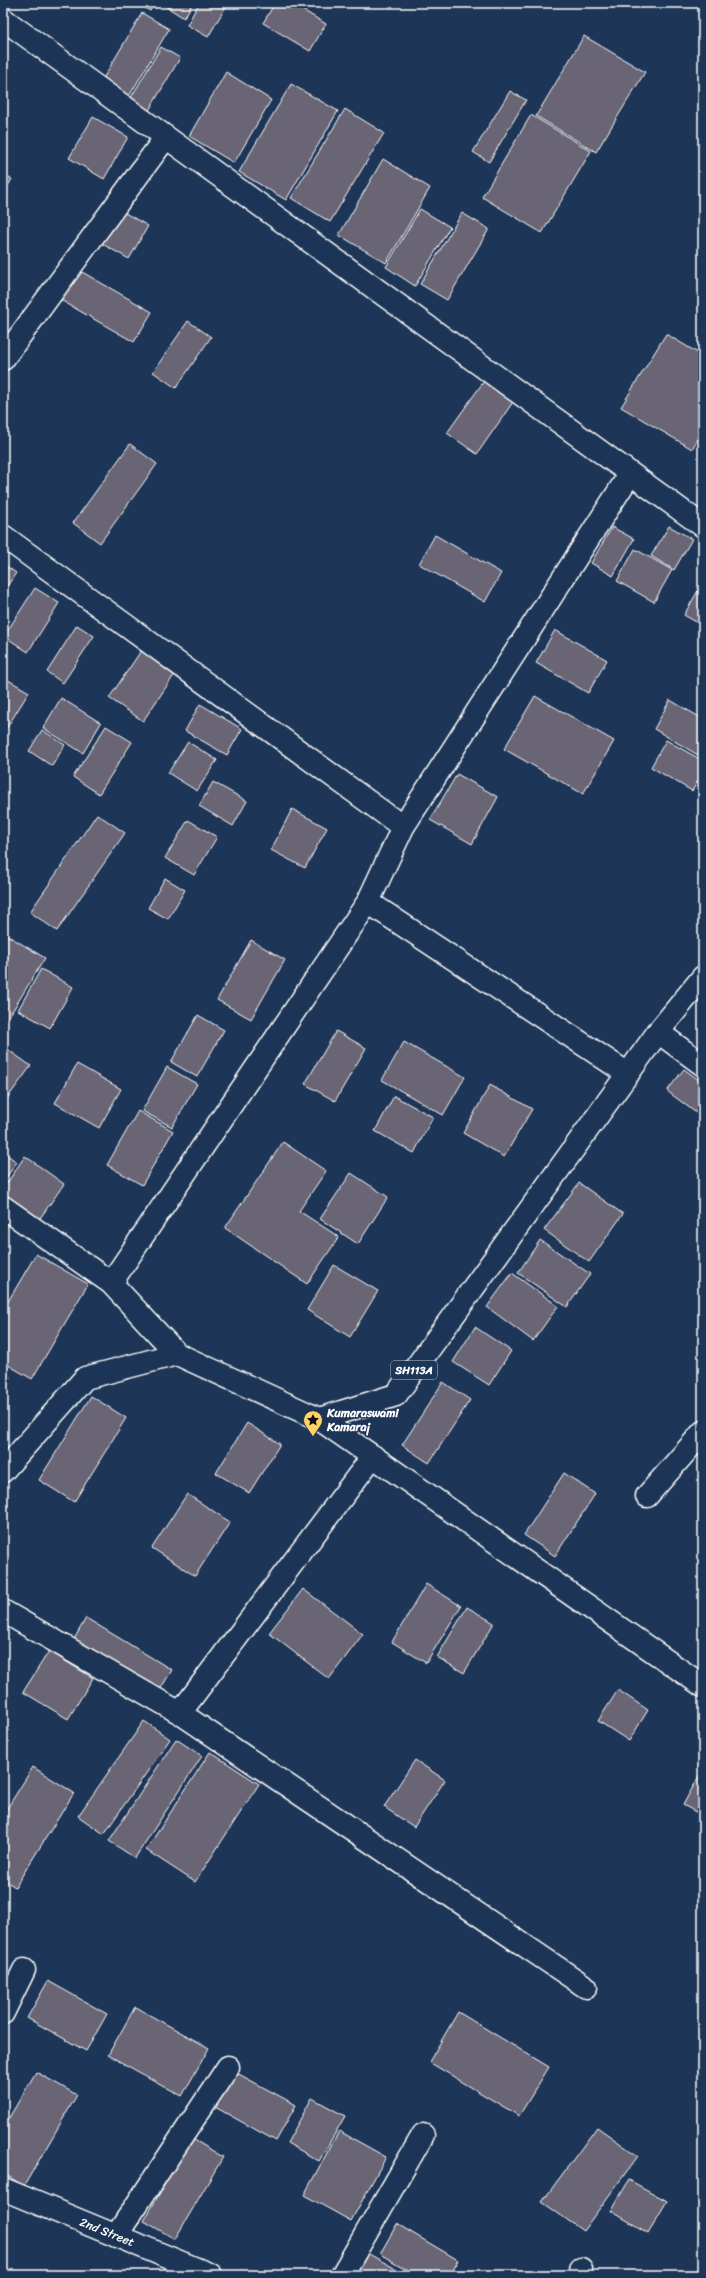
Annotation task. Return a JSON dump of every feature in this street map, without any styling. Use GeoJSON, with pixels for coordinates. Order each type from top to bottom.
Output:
{"type":"FeatureCollection","features":[{"type":"Feature","properties":{"kind":"street"},"geometry":{"type":"LineString","coordinates":[[3,19],[703,526]]}},
{"type":"Feature","properties":{"kind":"street"},"geometry":{"type":"LineString","coordinates":[[3,359],[166,137]]}},
{"type":"Feature","properties":{"kind":"street"},"geometry":{"type":"LineString","coordinates":[[111,1283],[368,902],[403,827],[630,474]]}},
{"type":"Feature","properties":{"kind":"street"},"geometry":{"type":"LineString","coordinates":[[3,536],[403,827]]}},
{"type":"Feature","properties":{"kind":"street"},"geometry":{"type":"LineString","coordinates":[[368,902],[628,1074]]}},
{"type":"Feature","properties":{"kind":"street","name":"SH113A"},"geometry":{"type":"LineString","coordinates":[[319,1419],[396,1395],[658,1032],[703,977]]}},
{"type":"Feature","properties":{"kind":"street"},"geometry":{"type":"LineString","coordinates":[[658,1032],[703,1065]]}},
{"type":"Feature","properties":{"kind":"street"},"geometry":{"type":"LineString","coordinates":[[3,1207],[111,1283],[177,1354],[319,1419],[703,1686]]}},
{"type":"Feature","properties":{"kind":"street"},"geometry":{"type":"LineString","coordinates":[[3,1471],[84,1378],[177,1354]]}},
{"type":"Feature","properties":{"kind":"street"},"geometry":{"type":"LineString","coordinates":[[647,1496],[703,1432]]}},
{"type":"Feature","properties":{"kind":"street"},"geometry":{"type":"LineString","coordinates":[[180,1714],[373,1456]]}},
{"type":"Feature","properties":{"kind":"street"},"geometry":{"type":"LineString","coordinates":[[3,1611],[180,1714],[586,1987]]}},
{"type":"Feature","properties":{"kind":"street"},"geometry":{"type":"LineString","coordinates":[[3,2014],[24,1970]]}},
{"type":"Feature","properties":{"kind":"street"},"geometry":{"type":"LineString","coordinates":[[116,2236],[228,2067]]}},
{"type":"Feature","properties":{"kind":"street"},"geometry":{"type":"LineString","coordinates":[[342,2275],[423,2135]]}},
{"type":"Feature","properties":{"kind":"street","name":"2nd Street"},"geometry":{"type":"LineString","coordinates":[[3,2189],[211,2275]]}},
{"type":"Feature","properties":{"kind":"building"},"geometry":{"type":"Polygon","coordinates":[[[137,3],[155,3],[150,11],[137,3]]]}},
{"type":"Feature","properties":{"kind":"building"},"geometry":{"type":"Polygon","coordinates":[[[193,3],[184,18],[162,4],[193,3]]]}},
{"type":"Feature","properties":{"kind":"building"},"geometry":{"type":"Polygon","coordinates":[[[199,3],[228,3],[208,37],[187,25],[199,3]]]}},
{"type":"Feature","properties":{"kind":"building"},"geometry":{"type":"Polygon","coordinates":[[[275,3],[291,3],[326,24],[310,51],[263,23],[275,3]]]}},
{"type":"Feature","properties":{"kind":"building"},"geometry":{"type":"Polygon","coordinates":[[[142,13],[169,29],[128,98],[101,82],[142,13]]]}},
{"type":"Feature","properties":{"kind":"building"},"geometry":{"type":"Polygon","coordinates":[[[584,36],[645,72],[596,152],[536,116],[584,36]]]}},
{"type":"Feature","properties":{"kind":"building"},"geometry":{"type":"Polygon","coordinates":[[[161,47],[180,58],[148,112],[129,101],[161,47]]]}},
{"type":"Feature","properties":{"kind":"building"},"geometry":{"type":"Polygon","coordinates":[[[226,72],[271,100],[234,163],[189,136],[226,72]]]}},
{"type":"Feature","properties":{"kind":"building"},"geometry":{"type":"Polygon","coordinates":[[[291,84],[338,111],[286,200],[239,172],[291,84]]]}},
{"type":"Feature","properties":{"kind":"building"},"geometry":{"type":"Polygon","coordinates":[[[510,91],[526,100],[489,162],[473,152],[510,91]]]}},
{"type":"Feature","properties":{"kind":"building"},"geometry":{"type":"Polygon","coordinates":[[[345,109],[384,133],[330,222],[291,198],[345,109]]]}},
{"type":"Feature","properties":{"kind":"building"},"geometry":{"type":"Polygon","coordinates":[[[531,115],[591,151],[542,233],[482,197],[531,115]]]}},
{"type":"Feature","properties":{"kind":"building"},"geometry":{"type":"Polygon","coordinates":[[[93,117],[128,137],[104,179],[69,158],[93,117]]]}},
{"type":"Feature","properties":{"kind":"building"},"geometry":{"type":"Polygon","coordinates":[[[383,159],[430,188],[386,263],[339,235],[383,159]]]}},
{"type":"Feature","properties":{"kind":"building"},"geometry":{"type":"Polygon","coordinates":[[[3,174],[12,179],[3,194],[3,174]]]}},
{"type":"Feature","properties":{"kind":"building"},"geometry":{"type":"Polygon","coordinates":[[[118,209],[148,226],[129,259],[99,242],[118,209]]]}},
{"type":"Feature","properties":{"kind":"building"},"geometry":{"type":"Polygon","coordinates":[[[420,209],[450,227],[415,286],[386,267],[420,209]]]}},
{"type":"Feature","properties":{"kind":"building"},"geometry":{"type":"Polygon","coordinates":[[[462,213],[489,229],[447,300],[420,284],[462,213]]]}},
{"type":"Feature","properties":{"kind":"building"},"geometry":{"type":"Polygon","coordinates":[[[75,268],[152,312],[134,342],[57,298],[75,268]]]}},
{"type":"Feature","properties":{"kind":"building"},"geometry":{"type":"Polygon","coordinates":[[[188,321],[211,337],[176,388],[153,372],[188,321]]]}},
{"type":"Feature","properties":{"kind":"building"},"geometry":{"type":"Polygon","coordinates":[[[666,334],[703,356],[703,430],[692,449],[621,407],[666,334]]]}},
{"type":"Feature","properties":{"kind":"building"},"geometry":{"type":"Polygon","coordinates":[[[484,381],[513,402],[477,454],[447,433],[484,381]]]}},
{"type":"Feature","properties":{"kind":"building"},"geometry":{"type":"Polygon","coordinates":[[[130,444],[157,464],[100,543],[73,523],[130,444]]]}},
{"type":"Feature","properties":{"kind":"building"},"geometry":{"type":"Polygon","coordinates":[[[669,526],[692,539],[674,570],[651,556],[669,526]]]}},
{"type":"Feature","properties":{"kind":"building"},"geometry":{"type":"Polygon","coordinates":[[[612,527],[634,539],[613,576],[591,563],[612,527]]]}},
{"type":"Feature","properties":{"kind":"building"},"geometry":{"type":"Polygon","coordinates":[[[435,535],[501,573],[485,602],[419,564],[435,535]]]}},
{"type":"Feature","properties":{"kind":"building"},"geometry":{"type":"Polygon","coordinates":[[[635,549],[672,570],[654,602],[617,581],[635,549]]]}},
{"type":"Feature","properties":{"kind":"building"},"geometry":{"type":"Polygon","coordinates":[[[3,564],[16,573],[3,592],[3,564]]]}},
{"type":"Feature","properties":{"kind":"building"},"geometry":{"type":"Polygon","coordinates":[[[703,582],[703,626],[684,615],[703,582]]]}},
{"type":"Feature","properties":{"kind":"building"},"geometry":{"type":"Polygon","coordinates":[[[35,588],[59,603],[28,652],[4,636],[35,588]]]}},
{"type":"Feature","properties":{"kind":"building"},"geometry":{"type":"Polygon","coordinates":[[[77,625],[94,636],[63,683],[47,672],[77,625]]]}},
{"type":"Feature","properties":{"kind":"building"},"geometry":{"type":"Polygon","coordinates":[[[555,630],[607,660],[588,693],[536,663],[555,630]]]}},
{"type":"Feature","properties":{"kind":"building"},"geometry":{"type":"Polygon","coordinates":[[[143,648],[177,671],[143,721],[109,698],[143,648]]]}},
{"type":"Feature","properties":{"kind":"building"},"geometry":{"type":"Polygon","coordinates":[[[3,677],[29,692],[6,729],[3,727],[3,677]]]}},
{"type":"Feature","properties":{"kind":"building"},"geometry":{"type":"Polygon","coordinates":[[[535,696],[614,741],[583,794],[504,749],[535,696]]]}},
{"type":"Feature","properties":{"kind":"building"},"geometry":{"type":"Polygon","coordinates":[[[61,698],[101,723],[83,753],[43,728],[61,698]]]}},
{"type":"Feature","properties":{"kind":"building"},"geometry":{"type":"Polygon","coordinates":[[[670,700],[703,719],[703,758],[654,729],[670,700]]]}},
{"type":"Feature","properties":{"kind":"building"},"geometry":{"type":"Polygon","coordinates":[[[200,704],[242,729],[227,755],[185,731],[200,704]]]}},
{"type":"Feature","properties":{"kind":"building"},"geometry":{"type":"Polygon","coordinates":[[[106,726],[132,742],[99,794],[73,777],[106,726]]]}},
{"type":"Feature","properties":{"kind":"building"},"geometry":{"type":"Polygon","coordinates":[[[42,730],[65,745],[52,766],[29,751],[42,730]]]}},
{"type":"Feature","properties":{"kind":"building"},"geometry":{"type":"Polygon","coordinates":[[[666,740],[703,761],[703,772],[692,791],[651,767],[666,740]]]}},
{"type":"Feature","properties":{"kind":"building"},"geometry":{"type":"Polygon","coordinates":[[[188,742],[217,760],[197,791],[168,773],[188,742]]]}},
{"type":"Feature","properties":{"kind":"building"},"geometry":{"type":"Polygon","coordinates":[[[457,774],[498,797],[472,844],[430,820],[457,774]]]}},
{"type":"Feature","properties":{"kind":"building"},"geometry":{"type":"Polygon","coordinates":[[[213,782],[247,801],[233,826],[199,806],[213,782]]]}},
{"type":"Feature","properties":{"kind":"building"},"geometry":{"type":"Polygon","coordinates":[[[292,809],[327,828],[305,868],[271,850],[292,809]]]}},
{"type":"Feature","properties":{"kind":"building"},"geometry":{"type":"Polygon","coordinates":[[[97,814],[125,833],[57,931],[30,912],[97,814]]]}},
{"type":"Feature","properties":{"kind":"building"},"geometry":{"type":"Polygon","coordinates":[[[188,820],[217,837],[194,875],[165,858],[188,820]]]}},
{"type":"Feature","properties":{"kind":"building"},"geometry":{"type":"Polygon","coordinates":[[[165,878],[185,890],[168,919],[148,908],[165,878]]]}},
{"type":"Feature","properties":{"kind":"building"},"geometry":{"type":"Polygon","coordinates":[[[5,934],[45,958],[3,1026],[3,936],[5,934]]]}},
{"type":"Feature","properties":{"kind":"building"},"geometry":{"type":"Polygon","coordinates":[[[251,940],[285,960],[251,1019],[217,1000],[251,940]]]}},
{"type":"Feature","properties":{"kind":"building"},"geometry":{"type":"Polygon","coordinates":[[[41,969],[73,987],[50,1028],[18,1010],[41,969]]]}},
{"type":"Feature","properties":{"kind":"building"},"geometry":{"type":"Polygon","coordinates":[[[198,1015],[224,1030],[197,1077],[171,1062],[198,1015]]]}},
{"type":"Feature","properties":{"kind":"building"},"geometry":{"type":"Polygon","coordinates":[[[336,1031],[366,1048],[335,1101],[305,1084],[336,1031]]]}},
{"type":"Feature","properties":{"kind":"building"},"geometry":{"type":"Polygon","coordinates":[[[404,1042],[465,1077],[443,1115],[382,1080],[404,1042]]]}},
{"type":"Feature","properties":{"kind":"building"},"geometry":{"type":"Polygon","coordinates":[[[3,1046],[31,1066],[3,1104],[3,1046]]]}},
{"type":"Feature","properties":{"kind":"building"},"geometry":{"type":"Polygon","coordinates":[[[77,1064],[121,1089],[99,1128],[55,1103],[77,1064]]]}},
{"type":"Feature","properties":{"kind":"building"},"geometry":{"type":"Polygon","coordinates":[[[167,1067],[197,1084],[172,1127],[142,1111],[167,1067]]]}},
{"type":"Feature","properties":{"kind":"building"},"geometry":{"type":"Polygon","coordinates":[[[684,1069],[703,1083],[703,1118],[667,1091],[684,1069]]]}},
{"type":"Feature","properties":{"kind":"building"},"geometry":{"type":"Polygon","coordinates":[[[490,1085],[532,1109],[504,1157],[463,1133],[490,1085]]]}},
{"type":"Feature","properties":{"kind":"building"},"geometry":{"type":"Polygon","coordinates":[[[394,1096],[433,1117],[414,1153],[375,1131],[394,1096]]]}},
{"type":"Feature","properties":{"kind":"building"},"geometry":{"type":"Polygon","coordinates":[[[138,1111],[173,1131],[142,1185],[107,1165],[138,1111]]]}},
{"type":"Feature","properties":{"kind":"building"},"geometry":{"type":"Polygon","coordinates":[[[283,1142],[326,1171],[299,1211],[339,1237],[307,1284],[225,1228],[283,1142]]]}},
{"type":"Feature","properties":{"kind":"building"},"geometry":{"type":"Polygon","coordinates":[[[3,1152],[17,1162],[3,1182],[3,1152]]]}},
{"type":"Feature","properties":{"kind":"building"},"geometry":{"type":"Polygon","coordinates":[[[25,1156],[64,1184],[36,1224],[3,1201],[3,1189],[25,1156]]]}},
{"type":"Feature","properties":{"kind":"building"},"geometry":{"type":"Polygon","coordinates":[[[351,1173],[388,1197],[358,1244],[320,1219],[351,1173]]]}},
{"type":"Feature","properties":{"kind":"building"},"geometry":{"type":"Polygon","coordinates":[[[579,1183],[623,1214],[589,1262],[544,1230],[579,1183]]]}},
{"type":"Feature","properties":{"kind":"building"},"geometry":{"type":"Polygon","coordinates":[[[540,1240],[590,1274],[567,1307],[518,1273],[540,1240]]]}},
{"type":"Feature","properties":{"kind":"building"},"geometry":{"type":"Polygon","coordinates":[[[36,1254],[88,1284],[32,1379],[3,1362],[3,1310],[36,1254]]]}},
{"type":"Feature","properties":{"kind":"building"},"geometry":{"type":"Polygon","coordinates":[[[334,1265],[378,1291],[350,1337],[307,1310],[334,1265]]]}},
{"type":"Feature","properties":{"kind":"building"},"geometry":{"type":"Polygon","coordinates":[[[512,1273],[558,1306],[533,1341],[487,1307],[512,1273]]]}},
{"type":"Feature","properties":{"kind":"building"},"geometry":{"type":"Polygon","coordinates":[[[475,1327],[511,1351],[489,1385],[453,1362],[475,1327]]]}},
{"type":"Feature","properties":{"kind":"building"},"geometry":{"type":"Polygon","coordinates":[[[3,1374],[10,1377],[3,1389],[3,1374]]]}},
{"type":"Feature","properties":{"kind":"building"},"geometry":{"type":"Polygon","coordinates":[[[443,1382],[470,1400],[429,1463],[402,1445],[443,1382]]]}},
{"type":"Feature","properties":{"kind":"building"},"geometry":{"type":"Polygon","coordinates":[[[91,1396],[126,1418],[74,1502],[39,1480],[91,1396]]]}},
{"type":"Feature","properties":{"kind":"building"},"geometry":{"type":"Polygon","coordinates":[[[247,1423],[280,1444],[249,1493],[216,1473],[247,1423]]]}},
{"type":"Feature","properties":{"kind":"building"},"geometry":{"type":"Polygon","coordinates":[[[564,1473],[595,1494],[555,1556],[524,1535],[564,1473]]]}},
{"type":"Feature","properties":{"kind":"building"},"geometry":{"type":"Polygon","coordinates":[[[187,1494],[230,1522],[195,1576],[152,1548],[187,1494]]]}},
{"type":"Feature","properties":{"kind":"building"},"geometry":{"type":"Polygon","coordinates":[[[426,1584],[461,1606],[426,1663],[392,1642],[426,1584]]]}},
{"type":"Feature","properties":{"kind":"building"},"geometry":{"type":"Polygon","coordinates":[[[303,1589],[363,1634],[329,1679],[269,1633],[303,1589]]]}},
{"type":"Feature","properties":{"kind":"building"},"geometry":{"type":"Polygon","coordinates":[[[467,1607],[494,1623],[464,1673],[437,1657],[467,1607]]]}},
{"type":"Feature","properties":{"kind":"building"},"geometry":{"type":"Polygon","coordinates":[[[86,1618],[172,1670],[158,1693],[73,1641],[86,1618]]]}},
{"type":"Feature","properties":{"kind":"building"},"geometry":{"type":"Polygon","coordinates":[[[49,1651],[93,1678],[68,1719],[23,1692],[49,1651]]]}},
{"type":"Feature","properties":{"kind":"building"},"geometry":{"type":"Polygon","coordinates":[[[618,1690],[648,1710],[629,1741],[598,1721],[618,1690]]]}},
{"type":"Feature","properties":{"kind":"building"},"geometry":{"type":"Polygon","coordinates":[[[144,1721],[170,1739],[104,1834],[78,1816],[144,1721]]]}},
{"type":"Feature","properties":{"kind":"building"},"geometry":{"type":"Polygon","coordinates":[[[176,1739],[202,1756],[135,1858],[109,1841],[176,1739]]]}},
{"type":"Feature","properties":{"kind":"building"},"geometry":{"type":"Polygon","coordinates":[[[210,1752],[259,1784],[195,1882],[146,1850],[210,1752]]]}},
{"type":"Feature","properties":{"kind":"building"},"geometry":{"type":"Polygon","coordinates":[[[415,1760],[445,1780],[414,1827],[384,1807],[415,1760]]]}},
{"type":"Feature","properties":{"kind":"building"},"geometry":{"type":"Polygon","coordinates":[[[33,1767],[74,1793],[15,1887],[3,1879],[3,1815],[33,1767]]]}},
{"type":"Feature","properties":{"kind":"building"},"geometry":{"type":"Polygon","coordinates":[[[703,1769],[703,1816],[683,1805],[703,1769]]]}},
{"type":"Feature","properties":{"kind":"building"},"geometry":{"type":"Polygon","coordinates":[[[48,1981],[107,2014],[86,2051],[27,2018],[48,1981]]]}},
{"type":"Feature","properties":{"kind":"building"},"geometry":{"type":"Polygon","coordinates":[[[135,2007],[209,2048],[182,2096],[108,2055],[135,2007]]]}},
{"type":"Feature","properties":{"kind":"building"},"geometry":{"type":"Polygon","coordinates":[[[458,2012],[549,2067],[519,2116],[429,2062],[458,2012]]]}},
{"type":"Feature","properties":{"kind":"building"},"geometry":{"type":"Polygon","coordinates":[[[36,2072],[77,2095],[24,2186],[3,2173],[3,2128],[36,2072]]]}},
{"type":"Feature","properties":{"kind":"building"},"geometry":{"type":"Polygon","coordinates":[[[235,2072],[296,2105],[276,2141],[215,2107],[235,2072]]]}},
{"type":"Feature","properties":{"kind":"building"},"geometry":{"type":"Polygon","coordinates":[[[312,2098],[345,2116],[319,2161],[287,2143],[312,2098]]]}},
{"type":"Feature","properties":{"kind":"building"},"geometry":{"type":"Polygon","coordinates":[[[597,2127],[638,2156],[583,2231],[542,2202],[597,2127]]]}},
{"type":"Feature","properties":{"kind":"building"},"geometry":{"type":"Polygon","coordinates":[[[339,2131],[386,2157],[351,2221],[304,2195],[339,2131]]]}},
{"type":"Feature","properties":{"kind":"building"},"geometry":{"type":"Polygon","coordinates":[[[191,2138],[223,2157],[175,2239],[144,2221],[191,2138]]]}},
{"type":"Feature","properties":{"kind":"building"},"geometry":{"type":"Polygon","coordinates":[[[629,2180],[667,2201],[648,2233],[611,2211],[629,2180]]]}},
{"type":"Feature","properties":{"kind":"building"},"geometry":{"type":"Polygon","coordinates":[[[397,2224],[458,2260],[449,2275],[416,2275],[380,2254],[397,2224]]]}},
{"type":"Feature","properties":{"kind":"building"},"geometry":{"type":"Polygon","coordinates":[[[367,2253],[407,2275],[354,2275],[367,2253]]]}},
{"type":"Feature","properties":{"kind":"place","name":"Kumaraswami Kamaraj"},"geometry":{"type":"Point","coordinates":[313,1437]}}]}
